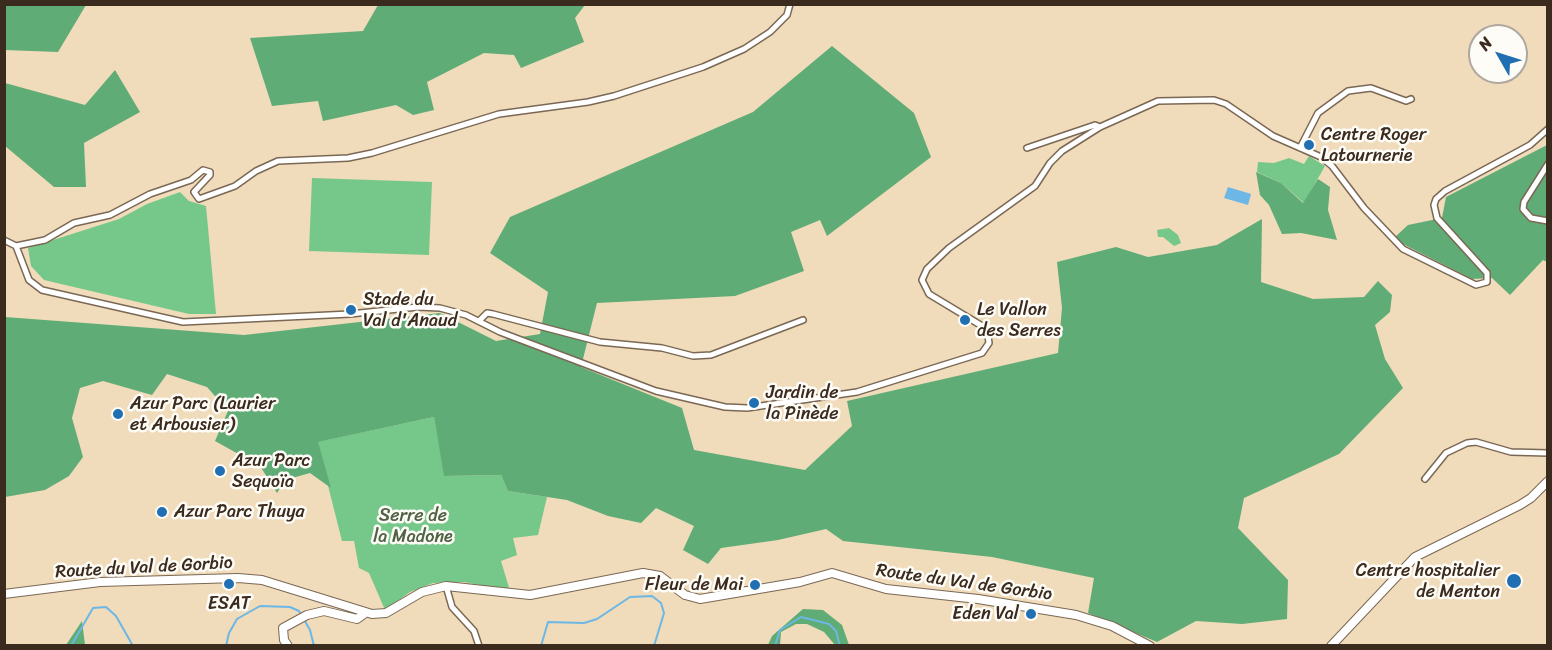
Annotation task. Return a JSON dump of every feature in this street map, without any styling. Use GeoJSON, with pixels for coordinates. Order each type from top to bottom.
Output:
{"type":"FeatureCollection","features":[{"type":"Feature","properties":{"kind":"street"},"geometry":{"type":"LineString","coordinates":[[4,240],[16,246],[45,240],[74,223],[110,215],[150,194],[190,180],[203,170],[210,172],[210,175],[194,192],[199,199],[235,186],[256,171],[278,161],[364,155],[411,143],[499,114],[588,102],[633,90],[703,67],[751,45],[770,32],[787,15],[790,4]]}},
{"type":"Feature","properties":{"kind":"street"},"geometry":{"type":"LineString","coordinates":[[1300,148],[1318,113],[1348,91],[1371,88],[1406,101],[1411,99]]}},
{"type":"Feature","properties":{"kind":"street"},"geometry":{"type":"LineString","coordinates":[[16,246],[28,280],[42,290],[183,322],[350,314],[418,307],[455,310],[500,332],[656,391],[725,407],[760,406],[856,392],[982,353],[987,348],[989,335],[987,329],[929,294],[924,287],[924,274],[948,248],[1035,186],[1062,151],[1100,127],[1158,102],[1184,99],[1214,100],[1226,104],[1273,136],[1332,166],[1364,208],[1403,249],[1467,282],[1482,284],[1487,282],[1487,273],[1437,218],[1434,205],[1436,199],[1444,191],[1530,145],[1548,129]]}},
{"type":"Feature","properties":{"kind":"street"},"geometry":{"type":"LineString","coordinates":[[1027,148],[1095,125],[1100,127]]}},
{"type":"Feature","properties":{"kind":"street"},"geometry":{"type":"LineString","coordinates":[[1548,164],[1524,202],[1523,210],[1531,218],[1548,221]]}},
{"type":"Feature","properties":{"kind":"street"},"geometry":{"type":"LineString","coordinates":[[478,321],[487,313],[600,342],[662,348],[693,356],[711,355],[803,320]]}},
{"type":"Feature","properties":{"kind":"street"},"geometry":{"type":"LineString","coordinates":[[1425,479],[1446,453],[1467,443],[1476,442],[1511,452],[1548,453]]}},
{"type":"Feature","properties":{"kind":"street"},"geometry":{"type":"LineString","coordinates":[[1331,645],[1415,557],[1520,505],[1531,498],[1548,481]]}},
{"type":"Feature","properties":{"kind":"street","name":"Route du Val de Gorbio"},"geometry":{"type":"LineString","coordinates":[[4,594],[100,582],[238,578],[262,580],[364,614],[386,613],[422,592],[446,586],[530,595],[643,573],[660,576],[685,595],[700,598],[800,582],[832,573],[885,589],[978,599],[1076,615],[1112,626],[1150,645]]}},
{"type":"Feature","properties":{"kind":"street"},"geometry":{"type":"LineString","coordinates":[[446,586],[452,607],[474,631],[479,645]]}},
{"type":"Feature","properties":{"kind":"street"},"geometry":{"type":"LineString","coordinates":[[288,645],[284,640],[283,628],[307,615],[324,611],[357,619],[364,614]]}},
{"type":"Feature","properties":{"kind":"green space"},"geometry":{"type":"Polygon","coordinates":[[[5,4],[86,5],[58,52],[5,50],[5,4]]]}},
{"type":"Feature","properties":{"kind":"green space"},"geometry":{"type":"Polygon","coordinates":[[[378,5],[585,5],[575,18],[584,42],[521,68],[514,55],[484,53],[427,82],[434,110],[413,115],[396,105],[323,121],[318,101],[272,106],[250,38],[363,31],[378,5]]]}},
{"type":"Feature","properties":{"kind":"green space"},"geometry":{"type":"Polygon","coordinates":[[[832,46],[914,113],[931,157],[827,236],[820,220],[791,232],[804,271],[735,296],[597,303],[581,367],[682,408],[694,450],[805,470],[852,426],[847,401],[1058,353],[1062,308],[1057,262],[1116,247],[1148,257],[1217,245],[1262,219],[1261,282],[1313,299],[1364,297],[1378,281],[1392,295],[1390,312],[1375,325],[1385,359],[1403,388],[1339,454],[1244,498],[1238,528],[1288,580],[1287,619],[1242,624],[1196,621],[1157,642],[1088,613],[1094,578],[992,557],[843,541],[826,529],[778,540],[721,548],[708,564],[683,550],[694,526],[656,508],[641,523],[608,516],[567,500],[508,491],[501,475],[444,476],[434,417],[318,442],[331,488],[310,473],[285,480],[277,493],[260,466],[215,441],[228,411],[207,387],[167,374],[152,395],[103,381],[80,388],[72,418],[83,457],[69,476],[45,490],[5,497],[5,317],[244,335],[440,313],[496,341],[540,334],[548,292],[490,253],[510,217],[753,112],[832,46]]]}},
{"type":"Feature","properties":{"kind":"green space"},"geometry":{"type":"Polygon","coordinates":[[[115,70],[140,112],[84,143],[86,187],[54,187],[5,146],[5,83],[85,105],[115,70]]]}},
{"type":"Feature","properties":{"kind":"green space"},"geometry":{"type":"Polygon","coordinates":[[[1547,145],[1547,262],[1543,260],[1510,295],[1492,278],[1472,279],[1401,243],[1395,237],[1408,225],[1442,218],[1446,197],[1547,145]]]}},
{"type":"Feature","properties":{"kind":"green space"},"geometry":{"type":"Polygon","coordinates":[[[1309,156],[1325,166],[1304,203],[1281,183],[1257,172],[1258,162],[1274,163],[1289,158],[1304,164],[1309,156]]]}},
{"type":"Feature","properties":{"kind":"green space"},"geometry":{"type":"Polygon","coordinates":[[[1256,172],[1281,183],[1303,203],[1318,179],[1330,187],[1328,210],[1337,240],[1301,233],[1282,234],[1269,205],[1260,195],[1256,172]]]}},
{"type":"Feature","properties":{"kind":"green space"},"geometry":{"type":"Polygon","coordinates":[[[312,178],[432,182],[429,255],[309,251],[312,178]]]}},
{"type":"Feature","properties":{"kind":"green space"},"geometry":{"type":"Polygon","coordinates":[[[180,192],[189,201],[206,206],[216,314],[189,314],[44,280],[31,266],[28,248],[119,219],[147,204],[180,192]]]}},
{"type":"Feature","properties":{"kind":"green space"},"geometry":{"type":"Polygon","coordinates":[[[1169,228],[1178,235],[1181,243],[1174,246],[1163,237],[1158,237],[1157,230],[1169,228]]]}},
{"type":"Feature","properties":{"kind":"green space","name":"Serre de la Madone"},"geometry":{"type":"Polygon","coordinates":[[[434,417],[445,476],[501,475],[508,491],[547,497],[538,535],[513,538],[517,555],[501,561],[510,591],[464,582],[433,583],[410,592],[385,610],[369,573],[359,568],[354,541],[342,541],[317,442],[434,417]]]}},
{"type":"Feature","properties":{"kind":"green space"},"geometry":{"type":"Polygon","coordinates":[[[803,609],[823,610],[842,625],[849,645],[835,645],[824,632],[807,624],[796,624],[781,632],[780,645],[768,645],[772,636],[803,609]]]}},
{"type":"Feature","properties":{"kind":"green space"},"geometry":{"type":"Polygon","coordinates":[[[82,621],[85,645],[66,645],[82,621]]]}},
{"type":"Feature","properties":{"kind":"water"},"geometry":{"type":"Polygon","coordinates":[[[1228,187],[1251,194],[1248,205],[1224,198],[1228,187]]]}},
{"type":"Feature","properties":{"kind":"waterway"},"geometry":{"type":"LineString","coordinates":[[541,646],[548,622],[584,623],[597,619],[630,597],[652,596],[661,603],[664,613],[654,646]]}},
{"type":"Feature","properties":{"kind":"waterway"},"geometry":{"type":"LineString","coordinates":[[226,646],[229,633],[237,619],[260,606],[290,607],[299,611],[310,630],[314,646]]}},
{"type":"Feature","properties":{"kind":"waterway"},"geometry":{"type":"LineString","coordinates":[[71,646],[93,608],[106,607],[116,616],[133,646]]}},
{"type":"Feature","properties":{"kind":"waterway"},"geometry":{"type":"LineString","coordinates":[[775,646],[780,630],[801,617],[829,624],[836,631],[840,646]]}},
{"type":"Feature","properties":{"kind":"place","name":"Centre Roger Latournerie"},"geometry":{"type":"Point","coordinates":[1309,145]}},
{"type":"Feature","properties":{"kind":"place","name":"Stade du Val d'Anaud"},"geometry":{"type":"Point","coordinates":[351,310]}},
{"type":"Feature","properties":{"kind":"place","name":"Le Vallon des Serres"},"geometry":{"type":"Point","coordinates":[965,320]}},
{"type":"Feature","properties":{"kind":"place","name":"Jardin de la Pinède"},"geometry":{"type":"Point","coordinates":[754,403]}},
{"type":"Feature","properties":{"kind":"place","name":"Azur Parc (Laurier et Arbousier)"},"geometry":{"type":"Point","coordinates":[118,414]}},
{"type":"Feature","properties":{"kind":"place","name":"Azur Parc Sequoïa"},"geometry":{"type":"Point","coordinates":[220,471]}},
{"type":"Feature","properties":{"kind":"place","name":"Azur Parc Thuya"},"geometry":{"type":"Point","coordinates":[162,512]}},
{"type":"Feature","properties":{"kind":"place","name":"Centre hospitalier de Menton"},"geometry":{"type":"Point","coordinates":[1514,581]}},
{"type":"Feature","properties":{"kind":"place","name":"ESAT"},"geometry":{"type":"Point","coordinates":[229,584]}},
{"type":"Feature","properties":{"kind":"place","name":"Fleur de Mai"},"geometry":{"type":"Point","coordinates":[755,585]}},
{"type":"Feature","properties":{"kind":"place","name":"Eden Val"},"geometry":{"type":"Point","coordinates":[1031,614]}}]}
